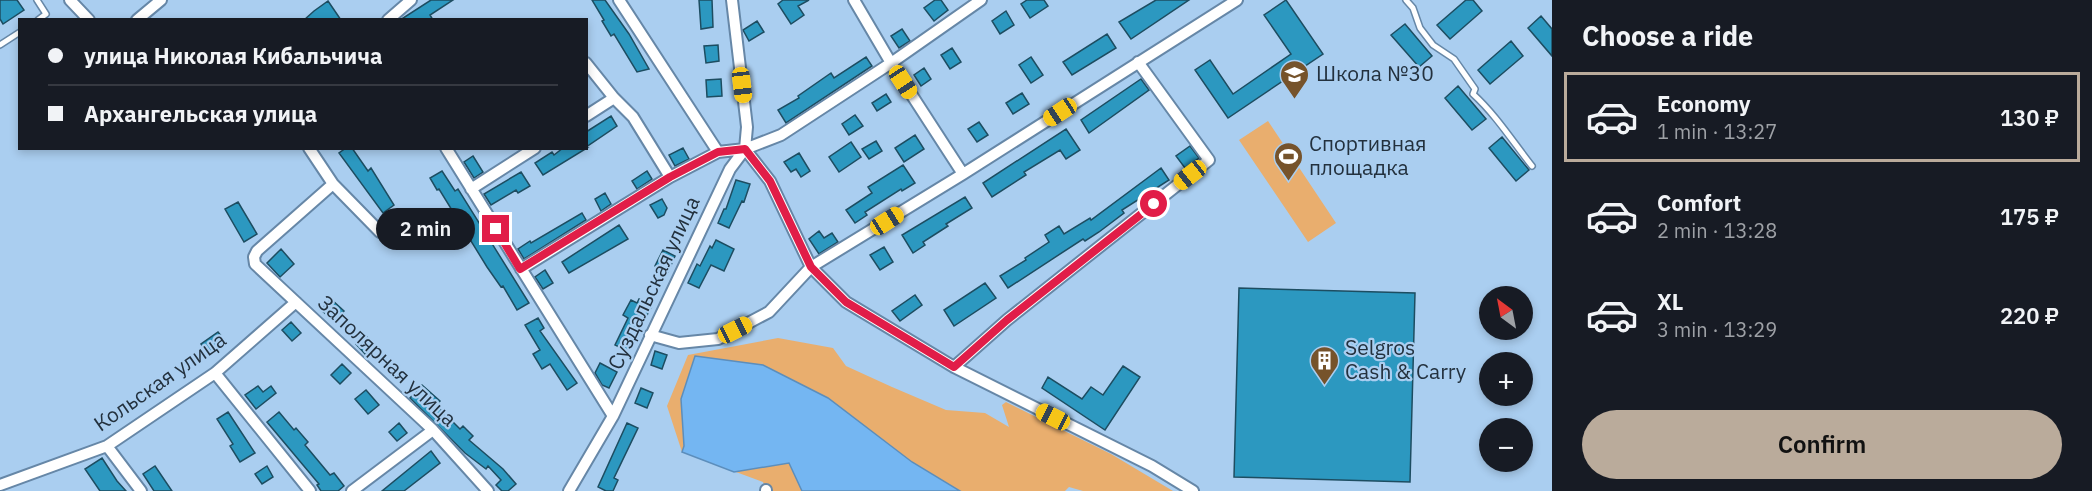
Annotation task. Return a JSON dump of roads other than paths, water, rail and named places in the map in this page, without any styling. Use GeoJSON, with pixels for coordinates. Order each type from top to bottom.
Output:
{"type":"FeatureCollection","features":[{"type":"Feature","properties":{"kind":"street"},"geometry":{"type":"LineString","coordinates":[[70,0],[87,18]]}},
{"type":"Feature","properties":{"kind":"street"},"geometry":{"type":"LineString","coordinates":[[139,18],[161,0]]}},
{"type":"Feature","properties":{"kind":"street"},"geometry":{"type":"LineString","coordinates":[[390,18],[411,0]]}},
{"type":"Feature","properties":{"kind":"street"},"geometry":{"type":"LineString","coordinates":[[619,0],[718,152]]}},
{"type":"Feature","properties":{"kind":"street"},"geometry":{"type":"LineString","coordinates":[[732,0],[747,127],[745,149],[770,181],[811,267],[846,302],[954,367],[1152,466],[1192,491]]}},
{"type":"Feature","properties":{"kind":"street"},"geometry":{"type":"LineString","coordinates":[[854,0],[891,63],[963,174]]}},
{"type":"Feature","properties":{"kind":"street"},"geometry":{"type":"LineString","coordinates":[[520,269],[670,177],[718,152],[745,149],[781,135],[891,63],[981,0]]}},
{"type":"Feature","properties":{"kind":"street"},"geometry":{"type":"LineString","coordinates":[[650,335],[679,343],[718,339],[769,312],[811,267],[963,174],[1237,0]]}},
{"type":"Feature","properties":{"kind":"street"},"geometry":{"type":"LineString","coordinates":[[954,367],[1007,320],[1209,160],[1138,62]]}},
{"type":"Feature","properties":{"kind":"street"},"geometry":{"type":"LineString","coordinates":[[588,66],[614,98],[633,117],[670,177]]}},
{"type":"Feature","properties":{"kind":"street"},"geometry":{"type":"LineString","coordinates":[[588,115],[614,98]]}},
{"type":"Feature","properties":{"kind":"street","name":"Суздальская улица"},"geometry":{"type":"LineString","coordinates":[[569,491],[612,416],[730,169],[745,149]]}},
{"type":"Feature","properties":{"kind":"street"},"geometry":{"type":"LineString","coordinates":[[310,150],[333,184],[380,232]]}},
{"type":"Feature","properties":{"kind":"street"},"geometry":{"type":"LineString","coordinates":[[447,150],[612,416]]}},
{"type":"Feature","properties":{"kind":"street"},"geometry":{"type":"LineString","coordinates":[[471,189],[532,150]]}},
{"type":"Feature","properties":{"kind":"street","name":"Заполярная улица"},"geometry":{"type":"LineString","coordinates":[[333,184],[257,251],[254,257],[255,264],[433,430],[485,490]]}},
{"type":"Feature","properties":{"kind":"street","name":"Кольская улица"},"geometry":{"type":"LineString","coordinates":[[0,485],[107,446],[215,373],[296,302]]}},
{"type":"Feature","properties":{"kind":"street"},"geometry":{"type":"LineString","coordinates":[[215,373],[310,491]]}},
{"type":"Feature","properties":{"kind":"street"},"geometry":{"type":"LineString","coordinates":[[352,491],[433,430]]}},
{"type":"Feature","properties":{"kind":"street"},"geometry":{"type":"LineString","coordinates":[[107,446],[141,491]]}},
{"type":"Feature","properties":{"kind":"lane"},"geometry":{"type":"LineString","coordinates":[[37,0],[46,14],[41,18]]}},
{"type":"Feature","properties":{"kind":"lane"},"geometry":{"type":"LineString","coordinates":[[1406,0],[1413,8],[1420,28],[1433,45],[1454,59],[1475,89],[1473,94],[1490,110],[1499,125],[1532,166]]}},
{"type":"Feature","properties":{"kind":"lane"},"geometry":{"type":"LineString","coordinates":[[0,45],[18,33]]}},
{"type":"Feature","properties":{"kind":"water"},"geometry":{"type":"Polygon","coordinates":[[[695,356],[763,365],[828,398],[912,462],[960,491],[802,491],[789,463],[734,472],[682,452],[684,446],[681,399],[695,356]]]}},
{"type":"Feature","properties":{"kind":"place","name":"Школа №30"},"geometry":{"type":"Point","coordinates":[1295,100]}},
{"type":"Feature","properties":{"kind":"place","name":"Спортивная площадка"},"geometry":{"type":"Point","coordinates":[1288,182]}},
{"type":"Feature","properties":{"kind":"place","name":"Selgros Cash & Carry"},"geometry":{"type":"Point","coordinates":[1324,386]}}]}
